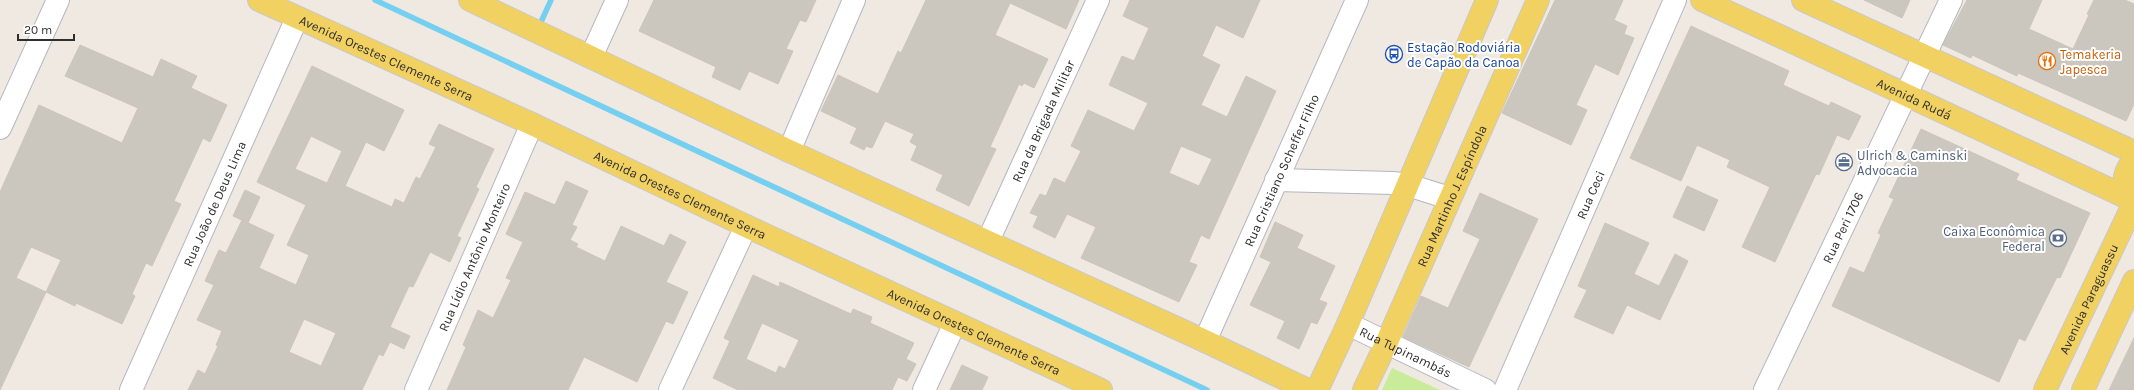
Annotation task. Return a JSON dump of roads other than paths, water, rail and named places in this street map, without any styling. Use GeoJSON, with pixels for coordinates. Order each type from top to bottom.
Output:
{"type":"FeatureCollection","features":[{"type":"Feature","properties":{"kind":"main road","name":"Avenida Orestes Clemente Serra"},"geometry":{"type":"LineString","coordinates":[[259,0],[532,124],[746,226],[1101,390]]}},
{"type":"Feature","properties":{"kind":"main road"},"geometry":{"type":"LineString","coordinates":[[1317,390],[1348,324],[1487,0]]}},
{"type":"Feature","properties":{"kind":"main road","name":"Rua Martinho J. Espíndola"},"geometry":{"type":"LineString","coordinates":[[1364,390],[1386,344],[1449,198],[1538,0]]}},
{"type":"Feature","properties":{"kind":"main road","name":"Avenida Rudá"},"geometry":{"type":"LineString","coordinates":[[1702,0],[1906,95],[2131,204]]}},
{"type":"Feature","properties":{"kind":"main road"},"geometry":{"type":"LineString","coordinates":[[1803,0],[2134,152]]}},
{"type":"Feature","properties":{"kind":"main road"},"geometry":{"type":"LineString","coordinates":[[479,2],[789,151],[988,241],[1308,390]]}},
{"type":"Feature","properties":{"kind":"main road"},"geometry":{"type":"LineString","coordinates":[[2131,204],[2124,185],[2126,173],[2134,161]]}},
{"type":"Feature","properties":{"kind":"main road","name":"Avenida Paraguassu"},"geometry":{"type":"LineString","coordinates":[[2045,390],[2131,204]]}},
{"type":"Feature","properties":{"kind":"main road"},"geometry":{"type":"LineString","coordinates":[[2083,390],[2134,281]]}},
{"type":"Feature","properties":{"kind":"street"},"geometry":{"type":"LineString","coordinates":[[0,128],[58,0]]}},
{"type":"Feature","properties":{"kind":"street"},"geometry":{"type":"LineString","coordinates":[[591,57],[617,0]]}},
{"type":"Feature","properties":{"kind":"street"},"geometry":{"type":"LineString","coordinates":[[789,151],[854,0]]}},
{"type":"Feature","properties":{"kind":"street","name":"Rua da Brigada Militar"},"geometry":{"type":"LineString","coordinates":[[988,241],[1098,0]]}},
{"type":"Feature","properties":{"kind":"street","name":"Rua Cristiano Scheffer Filho"},"geometry":{"type":"LineString","coordinates":[[1205,341],[1357,0]]}},
{"type":"Feature","properties":{"kind":"street","name":"Rua Ceci"},"geometry":{"type":"LineString","coordinates":[[1505,390],[1675,0]]}},
{"type":"Feature","properties":{"kind":"street","name":"Rua Peri 1706"},"geometry":{"type":"LineString","coordinates":[[1765,390],[1951,0]]}},
{"type":"Feature","properties":{"kind":"street","name":"Rua João de Deus Lima"},"geometry":{"type":"LineString","coordinates":[[131,390],[297,18]]}},
{"type":"Feature","properties":{"kind":"street","name":"Rua Lídio Antônio Monteiro"},"geometry":{"type":"LineString","coordinates":[[416,390],[532,124]]}},
{"type":"Feature","properties":{"kind":"street"},"geometry":{"type":"LineString","coordinates":[[1276,180],[1408,185],[1449,198]]}},
{"type":"Feature","properties":{"kind":"street"},"geometry":{"type":"LineString","coordinates":[[670,390],[746,226]]}},
{"type":"Feature","properties":{"kind":"street"},"geometry":{"type":"LineString","coordinates":[[924,390],[955,323]]}},
{"type":"Feature","properties":{"kind":"street","name":"Rua Tupinambás"},"geometry":{"type":"LineString","coordinates":[[1348,324],[1386,344],[1485,390]]}},
{"type":"Feature","properties":{"kind":"waterway"},"geometry":{"type":"LineString","coordinates":[[375,0],[1207,390]]}},
{"type":"Feature","properties":{"kind":"waterway"},"geometry":{"type":"LineString","coordinates":[[541,22],[551,0]]}},
{"type":"Feature","properties":{"kind":"place","name":"Estação Rodoviária de Capão da Canoa"},"geometry":{"type":"Point","coordinates":[1394,54]}},
{"type":"Feature","properties":{"kind":"place","name":"Temakeria Japesca"},"geometry":{"type":"Point","coordinates":[2047,61]}},
{"type":"Feature","properties":{"kind":"place","name":"Ulrich & Caminski Advocacia"},"geometry":{"type":"Point","coordinates":[1844,162]}},
{"type":"Feature","properties":{"kind":"place","name":"Caixa Econômica Federal"},"geometry":{"type":"Point","coordinates":[2058,238]}}]}
